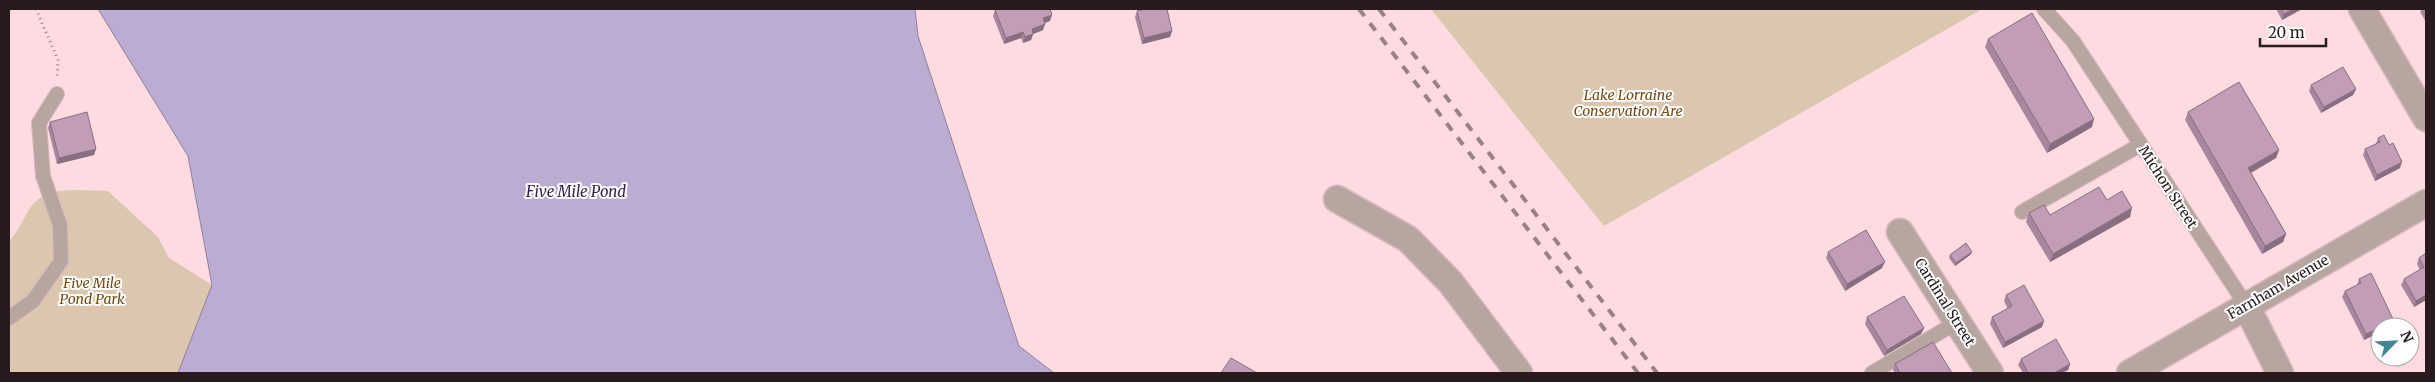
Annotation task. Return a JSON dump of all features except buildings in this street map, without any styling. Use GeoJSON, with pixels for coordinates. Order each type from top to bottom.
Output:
{"type":"FeatureCollection","features":[{"type":"Feature","properties":{"kind":"street"},"geometry":{"type":"LineString","coordinates":[[2362,9],[2426,118]]}},
{"type":"Feature","properties":{"kind":"street"},"geometry":{"type":"LineString","coordinates":[[1337,199],[1408,238],[1451,283],[1519,373]]}},
{"type":"Feature","properties":{"kind":"street","name":"Farnham Avenue"},"geometry":{"type":"LineString","coordinates":[[2130,373],[2426,203]]}},
{"type":"Feature","properties":{"kind":"street","name":"Cardinal Street"},"geometry":{"type":"LineString","coordinates":[[1900,232],[1990,373]]}},
{"type":"Feature","properties":{"kind":"street","name":"Michon Street"},"geometry":{"type":"LineString","coordinates":[[2246,305],[2280,373]]}},
{"type":"Feature","properties":{"kind":"lane","name":"Michon Street"},"geometry":{"type":"LineString","coordinates":[[2044,9],[2073,41],[2246,305]]}},
{"type":"Feature","properties":{"kind":"lane"},"geometry":{"type":"LineString","coordinates":[[9,318],[34,301],[61,262],[60,226],[43,176],[39,124],[57,94]]}},
{"type":"Feature","properties":{"kind":"lane"},"geometry":{"type":"LineString","coordinates":[[2022,212],[2140,145]]}},
{"type":"Feature","properties":{"kind":"lane"},"geometry":{"type":"LineString","coordinates":[[1872,373],[1957,322]]}},
{"type":"Feature","properties":{"kind":"path"},"geometry":{"type":"LineString","coordinates":[[36,9],[58,60],[57,94]]}},
{"type":"Feature","properties":{"kind":"green space","name":"Lake Lorraine Conservation Are"},"geometry":{"type":"Polygon","coordinates":[[[1431,9],[1982,9],[1604,226],[1431,9]]]}},
{"type":"Feature","properties":{"kind":"green space","name":"Five Mile Pond Park"},"geometry":{"type":"Polygon","coordinates":[[[66,190],[108,191],[158,237],[169,258],[212,285],[189,373],[9,373],[9,241],[30,208],[37,200],[46,195],[66,190]]]}},
{"type":"Feature","properties":{"kind":"water","name":"Five Mile Pond"},"geometry":{"type":"Polygon","coordinates":[[[98,9],[915,9],[918,36],[1019,346],[1054,373],[178,373],[212,285],[188,156],[98,9]]]}},
{"type":"Feature","properties":{"kind":"railway"},"geometry":{"type":"LineString","coordinates":[[1359,9],[1638,373]]}},
{"type":"Feature","properties":{"kind":"railway"},"geometry":{"type":"LineString","coordinates":[[1379,9],[1657,373]]}}]}
